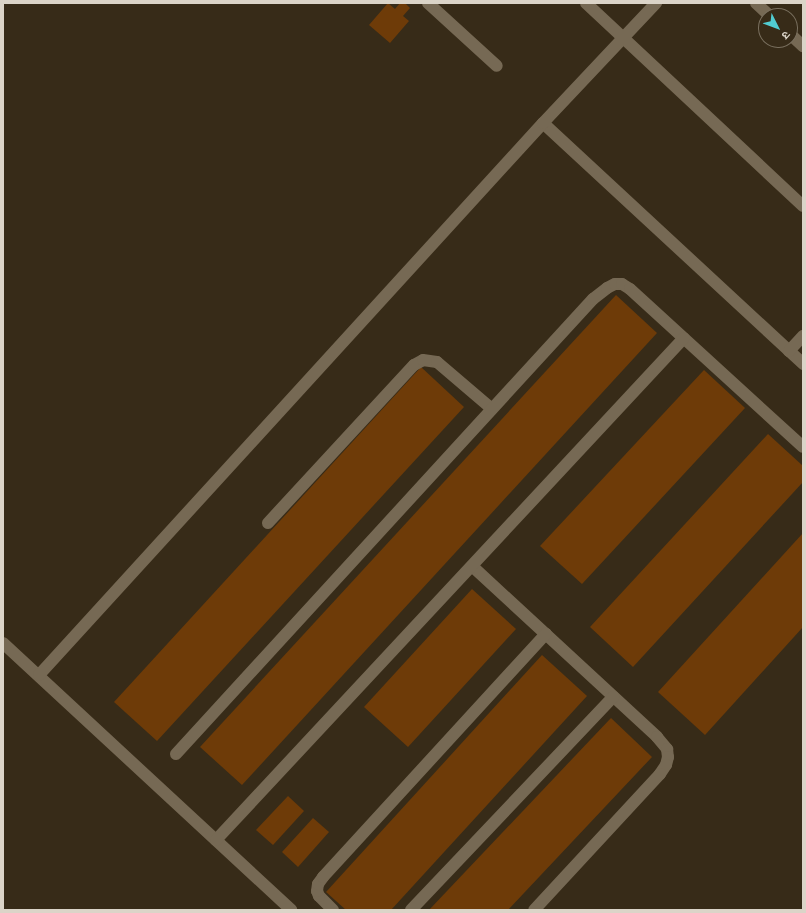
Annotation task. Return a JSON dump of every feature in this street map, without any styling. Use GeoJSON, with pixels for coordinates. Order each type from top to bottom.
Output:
{"type":"FeatureCollection","features":[{"type":"Feature","properties":{"kind":"street"},"geometry":{"type":"LineString","coordinates":[[428,3],[497,66]]}},
{"type":"Feature","properties":{"kind":"street"},"geometry":{"type":"LineString","coordinates":[[586,3],[803,206]]}},
{"type":"Feature","properties":{"kind":"street"},"geometry":{"type":"LineString","coordinates":[[39,675],[543,123],[656,3]]}},
{"type":"Feature","properties":{"kind":"street"},"geometry":{"type":"LineString","coordinates":[[543,123],[803,364]]}},
{"type":"Feature","properties":{"kind":"street"},"geometry":{"type":"LineString","coordinates":[[176,754],[593,299],[607,288],[615,284],[622,284],[630,288],[803,447]]}},
{"type":"Feature","properties":{"kind":"street"},"geometry":{"type":"LineString","coordinates":[[789,351],[803,336]]}},
{"type":"Feature","properties":{"kind":"street"},"geometry":{"type":"LineString","coordinates":[[216,840],[684,338]]}},
{"type":"Feature","properties":{"kind":"street"},"geometry":{"type":"LineString","coordinates":[[268,523],[414,365],[424,360],[437,362],[492,409]]}},
{"type":"Feature","properties":{"kind":"street"},"geometry":{"type":"LineString","coordinates":[[472,566],[614,696],[667,749],[668,758],[666,765],[660,774],[534,910]]}},
{"type":"Feature","properties":{"kind":"street"},"geometry":{"type":"LineString","coordinates":[[333,910],[319,896],[318,884],[323,877],[546,634]]}},
{"type":"Feature","properties":{"kind":"street"},"geometry":{"type":"LineString","coordinates":[[3,642],[291,910]]}},
{"type":"Feature","properties":{"kind":"street"},"geometry":{"type":"LineString","coordinates":[[411,910],[614,696]]}},
{"type":"Feature","properties":{"kind":"building"},"geometry":{"type":"Polygon","coordinates":[[[388,3],[395,9],[400,3],[405,3],[410,8],[403,16],[409,21],[390,43],[369,25],[388,3]]]}},
{"type":"Feature","properties":{"kind":"building"},"geometry":{"type":"Polygon","coordinates":[[[616,295],[657,333],[242,785],[200,747],[616,295]]]}},
{"type":"Feature","properties":{"kind":"building"},"geometry":{"type":"Polygon","coordinates":[[[421,367],[464,407],[157,741],[114,702],[421,367]]]}},
{"type":"Feature","properties":{"kind":"building"},"geometry":{"type":"Polygon","coordinates":[[[704,370],[745,408],[582,584],[540,546],[704,370]]]}},
{"type":"Feature","properties":{"kind":"building"},"geometry":{"type":"Polygon","coordinates":[[[768,434],[803,466],[803,482],[633,667],[590,627],[768,434]]]}},
{"type":"Feature","properties":{"kind":"building"},"geometry":{"type":"Polygon","coordinates":[[[803,533],[803,627],[705,735],[658,692],[803,533]]]}},
{"type":"Feature","properties":{"kind":"building"},"geometry":{"type":"Polygon","coordinates":[[[472,589],[516,629],[408,747],[364,707],[472,589]]]}},
{"type":"Feature","properties":{"kind":"building"},"geometry":{"type":"Polygon","coordinates":[[[542,655],[587,696],[391,910],[346,910],[326,892],[542,655]]]}},
{"type":"Feature","properties":{"kind":"building"},"geometry":{"type":"Polygon","coordinates":[[[611,718],[652,757],[508,910],[429,910],[611,718]]]}},
{"type":"Feature","properties":{"kind":"building"},"geometry":{"type":"Polygon","coordinates":[[[288,796],[304,811],[273,845],[256,830],[288,796]]]}},
{"type":"Feature","properties":{"kind":"building"},"geometry":{"type":"Polygon","coordinates":[[[313,818],[329,832],[298,867],[282,852],[313,818]]]}}]}
